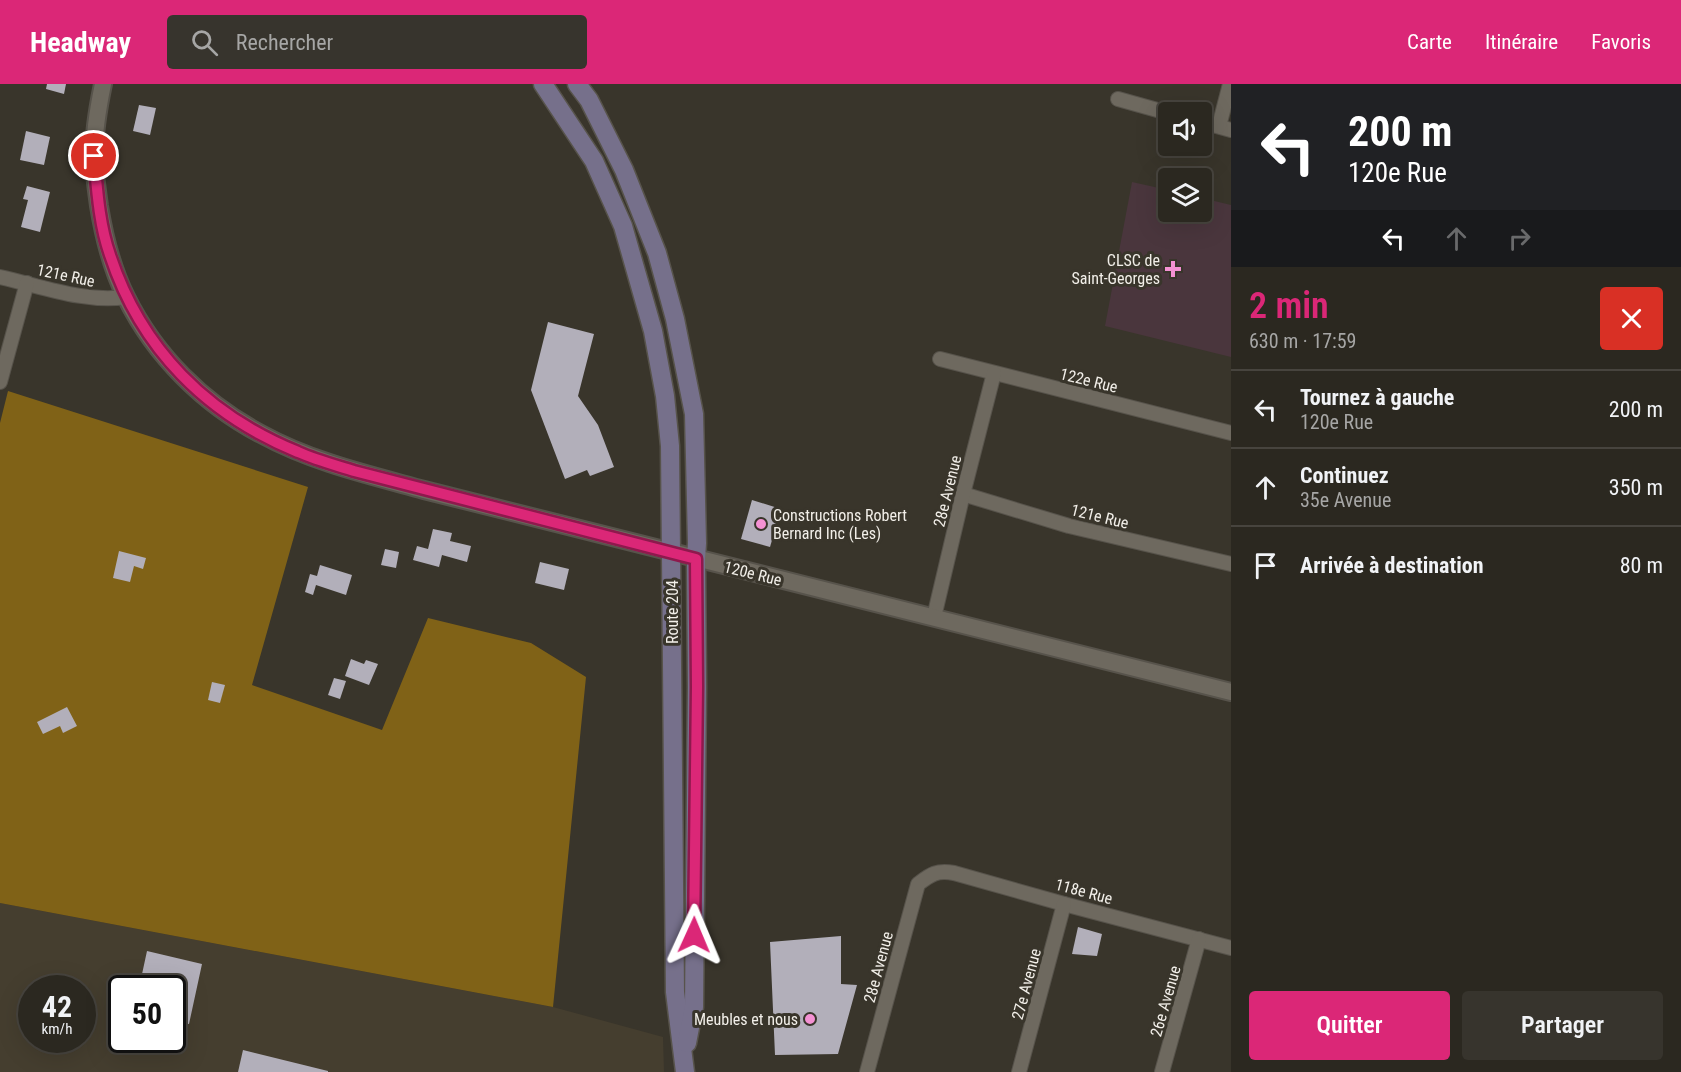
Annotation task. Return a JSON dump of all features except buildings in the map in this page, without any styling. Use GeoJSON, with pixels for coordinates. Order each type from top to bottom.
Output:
{"type":"FeatureCollection","features":[{"type":"Feature","properties":{"kind":"main road","name":"Route 204"},"geometry":{"type":"LineString","coordinates":[[543,84],[594,161],[622,226],[653,331],[665,396],[670,446],[672,553],[675,980],[684,1066]]}},
{"type":"Feature","properties":{"kind":"main road","name":"Route 204"},"geometry":{"type":"LineString","coordinates":[[577,84],[589,100],[624,170],[657,253],[675,319],[694,414],[697,687],[694,1007],[684,1066]]}},
{"type":"Feature","properties":{"kind":"street","name":"120e Rue"},"geometry":{"type":"LineString","coordinates":[[103,84],[94,156],[97,189],[109,254],[126,297],[168,360],[195,389],[226,414],[262,435],[299,453],[404,485],[1231,692]]}},
{"type":"Feature","properties":{"kind":"street"},"geometry":{"type":"LineString","coordinates":[[1225,128],[1230,84]]}},
{"type":"Feature","properties":{"kind":"street"},"geometry":{"type":"LineString","coordinates":[[1118,99],[1158,110]]}},
{"type":"Feature","properties":{"kind":"street","name":"121e Rue"},"geometry":{"type":"LineString","coordinates":[[0,277],[89,298],[126,297]]}},
{"type":"Feature","properties":{"kind":"street"},"geometry":{"type":"LineString","coordinates":[[0,382],[27,283]]}},
{"type":"Feature","properties":{"kind":"street","name":"122e Rue"},"geometry":{"type":"LineString","coordinates":[[940,359],[1231,433]]}},
{"type":"Feature","properties":{"kind":"street","name":"28e Avenue"},"geometry":{"type":"LineString","coordinates":[[934,617],[994,373]]}},
{"type":"Feature","properties":{"kind":"street","name":"121e Rue"},"geometry":{"type":"LineString","coordinates":[[963,494],[1069,526],[1231,564]]}},
{"type":"Feature","properties":{"kind":"street","name":"118e Rue"},"geometry":{"type":"LineString","coordinates":[[929,876],[942,871],[954,873],[1231,948]]}},
{"type":"Feature","properties":{"kind":"street","name":"28e Avenue"},"geometry":{"type":"LineString","coordinates":[[867,1072],[918,884],[929,876]]}},
{"type":"Feature","properties":{"kind":"street","name":"27e Avenue"},"geometry":{"type":"LineString","coordinates":[[1019,1072],[1064,904]]}},
{"type":"Feature","properties":{"kind":"street","name":"26e Avenue"},"geometry":{"type":"LineString","coordinates":[[1162,1072],[1199,939]]}},
{"type":"Feature","properties":{"kind":"shaded area","name":"CLSC de Saint-Georges"},"geometry":{"type":"Polygon","coordinates":[[[1132,182],[1158,188],[1158,222],[1212,222],[1212,200],[1231,205],[1231,357],[1105,326],[1132,182]]]}},
{"type":"Feature","properties":{"kind":"shaded area"},"geometry":{"type":"Polygon","coordinates":[[[8,391],[308,487],[252,685],[382,730],[428,618],[531,643],[586,677],[553,1007],[0,903],[0,423],[8,391]]]}},
{"type":"Feature","properties":{"kind":"shaded area"},"geometry":{"type":"Polygon","coordinates":[[[0,903],[553,1007],[663,1037],[664,1072],[0,1072],[0,903]]]}},
{"type":"Feature","properties":{"kind":"place","name":"CLSC de Saint-Georges"},"geometry":{"type":"Point","coordinates":[1173,269]}},
{"type":"Feature","properties":{"kind":"place","name":"Constructions Robert Bernard Inc (Les)"},"geometry":{"type":"Point","coordinates":[761,524]}},
{"type":"Feature","properties":{"kind":"place","name":"Meubles et nous"},"geometry":{"type":"Point","coordinates":[810,1019]}},
{"type":"Feature","properties":{"kind":"route"},"geometry":{"type":"LineString","coordinates":[[94,156],[102,224],[109,254],[126,297],[168,360],[195,389],[226,414],[299,453],[354,471],[696,559],[694,935]]}}]}
